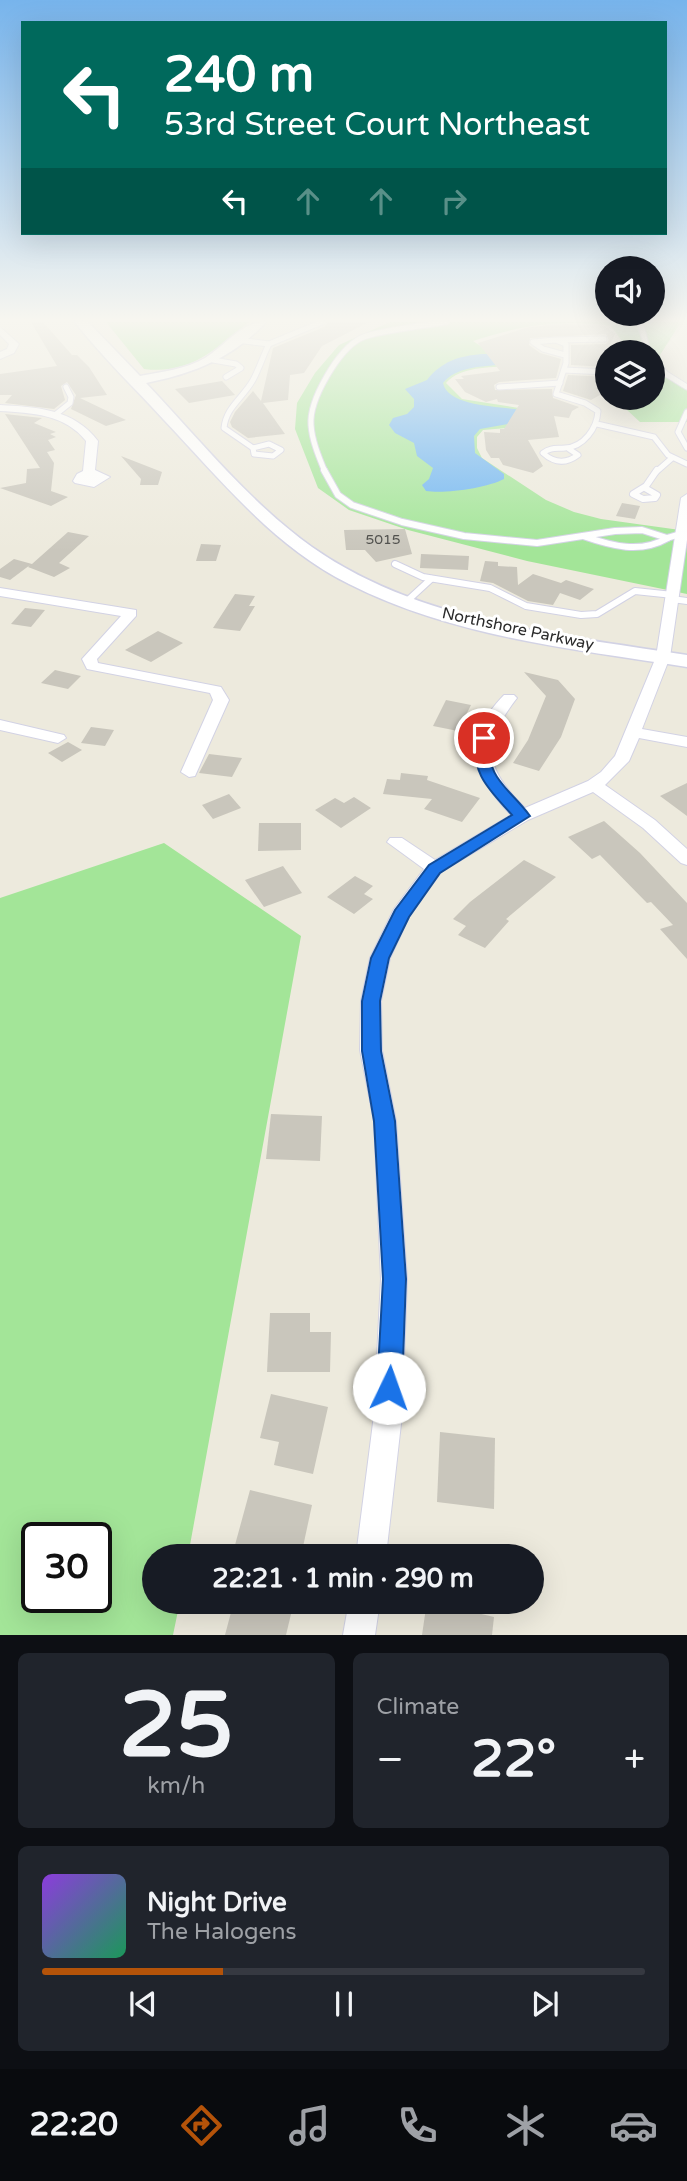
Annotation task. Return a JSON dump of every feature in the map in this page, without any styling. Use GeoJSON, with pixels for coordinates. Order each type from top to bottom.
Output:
{"type":"FeatureCollection","features":[{"type":"Feature","properties":{"kind":"street","name":"Northshore Parkway"},"geometry":{"type":"LineString","coordinates":[[153,398],[286,539],[316,561],[356,583],[406,602],[484,625],[687,661]]}},
{"type":"Feature","properties":{"kind":"street"},"geometry":{"type":"LineString","coordinates":[[0,408],[55,415],[75,424],[92,441],[89,473]]}},
{"type":"Feature","properties":{"kind":"street"},"geometry":{"type":"LineString","coordinates":[[372,1544],[388,1415],[394,1279],[385,1121],[371,1051],[371,1001],[380,958],[401,914],[435,869],[512,822],[594,785],[607,776],[623,757],[663,657],[678,535],[687,498]]}},
{"type":"Feature","properties":{"kind":"street"},"geometry":{"type":"LineString","coordinates":[[0,592],[131,613],[89,659],[92,666],[216,690],[220,700],[189,772]]}},
{"type":"Feature","properties":{"kind":"street"},"geometry":{"type":"LineString","coordinates":[[509,698],[495,714],[484,738],[481,757],[512,822]]}},
{"type":"Feature","properties":{"kind":"street"},"geometry":{"type":"LineString","coordinates":[[0,724],[58,738]]}},
{"type":"Feature","properties":{"kind":"street"},"geometry":{"type":"LineString","coordinates":[[633,732],[687,742]]}},
{"type":"Feature","properties":{"kind":"street"},"geometry":{"type":"LineString","coordinates":[[594,785],[649,824],[687,859]]}},
{"type":"Feature","properties":{"kind":"street"},"geometry":{"type":"LineString","coordinates":[[396,842],[435,869]]}},
{"type":"Feature","properties":{"kind":"street"},"geometry":{"type":"LineString","coordinates":[[359,1635],[363,1614]]}},
{"type":"Feature","properties":{"kind":"lane"},"geometry":{"type":"LineString","coordinates":[[55,415],[70,403],[72,398]]}},
{"type":"Feature","properties":{"kind":"lane"},"geometry":{"type":"LineString","coordinates":[[239,398],[227,412],[224,428],[253,448]]}},
{"type":"Feature","properties":{"kind":"lane"},"geometry":{"type":"LineString","coordinates":[[317,398],[311,419],[319,454],[339,496],[359,507],[399,521],[464,536],[521,543],[644,530],[678,535]]}},
{"type":"Feature","properties":{"kind":"lane"},"geometry":{"type":"LineString","coordinates":[[569,398],[598,411],[597,424],[588,435],[569,449],[552,447],[543,453],[551,460],[569,461],[578,455],[569,449]]}},
{"type":"Feature","properties":{"kind":"lane"},"geometry":{"type":"LineString","coordinates":[[687,412],[678,432],[687,448]]}},
{"type":"Feature","properties":{"kind":"lane"},"geometry":{"type":"LineString","coordinates":[[597,424],[654,437],[672,458],[687,464]]}},
{"type":"Feature","properties":{"kind":"lane"},"geometry":{"type":"LineString","coordinates":[[645,488],[653,472],[672,458]]}},
{"type":"Feature","properties":{"kind":"lane"},"geometry":{"type":"LineString","coordinates":[[581,536],[627,548],[658,545],[678,535]]}},
{"type":"Feature","properties":{"kind":"lane"},"geometry":{"type":"LineString","coordinates":[[395,564],[431,579],[490,588],[526,606],[580,615],[597,614],[635,591],[687,601]]}},
{"type":"Feature","properties":{"kind":"lane"},"geometry":{"type":"LineString","coordinates":[[406,602],[431,579]]}},
{"type":"Feature","properties":{"kind":"green space"},"geometry":{"type":"Polygon","coordinates":[[[300,398],[461,398],[525,409],[531,426],[483,430],[477,437],[477,448],[482,458],[546,500],[574,512],[601,519],[680,530],[687,498],[687,594],[527,561],[408,530],[349,510],[318,488],[295,429],[300,398]]]}},
{"type":"Feature","properties":{"kind":"green space"},"geometry":{"type":"Polygon","coordinates":[[[665,398],[687,398],[687,422],[640,422],[627,410],[665,410],[665,398]]]}},
{"type":"Feature","properties":{"kind":"green space"},"geometry":{"type":"Polygon","coordinates":[[[164,843],[301,936],[190,1544],[142,1544],[142,1614],[177,1614],[173,1635],[0,1635],[0,898],[164,843]]]}},
{"type":"Feature","properties":{"kind":"water"},"geometry":{"type":"Polygon","coordinates":[[[457,398],[476,404],[520,410],[508,424],[480,429],[474,436],[475,453],[504,474],[504,479],[466,490],[426,491],[422,485],[429,479],[433,468],[417,456],[414,443],[395,433],[389,425],[393,418],[407,414],[414,407],[414,399],[457,398]]]}},
{"type":"Feature","properties":{"kind":"building"},"geometry":{"type":"Polygon","coordinates":[[[9,398],[65,400],[54,409],[5,403],[9,398]]]}},
{"type":"Feature","properties":{"kind":"building"},"geometry":{"type":"Polygon","coordinates":[[[75,398],[81,398],[126,420],[106,426],[71,409],[75,398]]]}},
{"type":"Feature","properties":{"kind":"building"},"geometry":{"type":"Polygon","coordinates":[[[184,398],[216,398],[189,403],[184,398]]]}},
{"type":"Feature","properties":{"kind":"building"},"geometry":{"type":"Polygon","coordinates":[[[247,398],[259,398],[261,401],[262,398],[288,398],[263,403],[285,434],[248,438],[232,427],[230,422],[235,412],[247,398]]]}},
{"type":"Feature","properties":{"kind":"building"},"geometry":{"type":"Polygon","coordinates":[[[478,398],[554,398],[579,407],[572,411],[569,418],[554,416],[559,437],[528,440],[543,466],[533,473],[503,465],[499,458],[491,458],[486,450],[484,432],[500,433],[500,429],[504,429],[519,405],[498,402],[497,399],[486,402],[478,398]]]}},
{"type":"Feature","properties":{"kind":"building"},"geometry":{"type":"Polygon","coordinates":[[[5,414],[42,418],[34,423],[56,432],[50,434],[56,437],[48,440],[55,450],[47,452],[54,463],[51,491],[68,497],[51,506],[0,488],[26,483],[27,469],[40,468],[5,414]]]}},
{"type":"Feature","properties":{"kind":"building"},"geometry":{"type":"Polygon","coordinates":[[[121,456],[162,472],[158,485],[140,485],[141,479],[121,456]]]}},
{"type":"Feature","properties":{"kind":"building"},"geometry":{"type":"Polygon","coordinates":[[[622,503],[640,506],[635,519],[616,516],[622,503]]]}},
{"type":"Feature","properties":{"kind":"building"},"geometry":{"type":"Polygon","coordinates":[[[405,529],[412,554],[376,562],[365,550],[346,550],[344,530],[405,529]]]}},
{"type":"Feature","properties":{"kind":"building"},"geometry":{"type":"Polygon","coordinates":[[[68,532],[89,536],[59,563],[70,568],[54,577],[28,567],[30,565],[10,580],[0,577],[0,569],[14,559],[32,564],[68,532]]]}},
{"type":"Feature","properties":{"kind":"building"},"geometry":{"type":"Polygon","coordinates":[[[201,544],[221,545],[216,561],[196,561],[201,544]]]}},
{"type":"Feature","properties":{"kind":"building"},"geometry":{"type":"Polygon","coordinates":[[[421,554],[469,556],[468,570],[420,568],[421,554]]]}},
{"type":"Feature","properties":{"kind":"building"},"geometry":{"type":"Polygon","coordinates":[[[485,561],[498,562],[498,566],[517,567],[518,585],[533,574],[594,589],[580,600],[560,593],[553,605],[528,601],[493,583],[480,581],[485,561]]]}},
{"type":"Feature","properties":{"kind":"building"},"geometry":{"type":"Polygon","coordinates":[[[235,594],[255,596],[249,606],[255,606],[240,631],[213,628],[235,594]]]}},
{"type":"Feature","properties":{"kind":"building"},"geometry":{"type":"Polygon","coordinates":[[[25,608],[45,610],[31,627],[11,624],[25,608]]]}},
{"type":"Feature","properties":{"kind":"building"},"geometry":{"type":"Polygon","coordinates":[[[158,631],[183,643],[151,662],[125,650],[158,631]]]}},
{"type":"Feature","properties":{"kind":"building"},"geometry":{"type":"Polygon","coordinates":[[[55,670],[81,676],[68,689],[41,683],[55,670]]]}},
{"type":"Feature","properties":{"kind":"building"},"geometry":{"type":"Polygon","coordinates":[[[524,672],[558,680],[575,699],[561,737],[539,771],[513,763],[528,740],[546,696],[524,672]]]}},
{"type":"Feature","properties":{"kind":"building"},"geometry":{"type":"Polygon","coordinates":[[[446,700],[471,705],[458,731],[433,726],[446,700]]]}},
{"type":"Feature","properties":{"kind":"building"},"geometry":{"type":"Polygon","coordinates":[[[91,727],[114,730],[105,746],[81,743],[91,727]]]}},
{"type":"Feature","properties":{"kind":"building"},"geometry":{"type":"Polygon","coordinates":[[[68,742],[82,750],[62,762],[48,753],[68,742]]]}},
{"type":"Feature","properties":{"kind":"building"},"geometry":{"type":"Polygon","coordinates":[[[209,754],[242,758],[232,777],[199,773],[209,754]]]}},
{"type":"Feature","properties":{"kind":"building"},"geometry":{"type":"Polygon","coordinates":[[[401,773],[428,776],[427,780],[480,798],[462,822],[424,809],[432,799],[383,794],[387,779],[400,780],[401,773]]]}},
{"type":"Feature","properties":{"kind":"building"},"geometry":{"type":"Polygon","coordinates":[[[687,783],[687,816],[660,796],[687,783]]]}},
{"type":"Feature","properties":{"kind":"building"},"geometry":{"type":"Polygon","coordinates":[[[229,794],[241,808],[213,819],[202,805],[229,794]]]}},
{"type":"Feature","properties":{"kind":"building"},"geometry":{"type":"Polygon","coordinates":[[[354,797],[371,808],[341,828],[315,810],[335,798],[344,803],[354,797]]]}},
{"type":"Feature","properties":{"kind":"building"},"geometry":{"type":"Polygon","coordinates":[[[604,821],[640,853],[687,903],[687,959],[660,929],[673,925],[651,902],[647,903],[600,855],[592,859],[568,837],[604,821]]]}},
{"type":"Feature","properties":{"kind":"building"},"geometry":{"type":"Polygon","coordinates":[[[259,823],[301,823],[301,850],[258,851],[259,823]]]}},
{"type":"Feature","properties":{"kind":"building"},"geometry":{"type":"Polygon","coordinates":[[[524,860],[556,877],[506,919],[509,921],[485,948],[458,935],[466,926],[453,919],[470,902],[524,860]]]}},
{"type":"Feature","properties":{"kind":"building"},"geometry":{"type":"Polygon","coordinates":[[[283,866],[302,893],[264,907],[245,880],[283,866]]]}},
{"type":"Feature","properties":{"kind":"building"},"geometry":{"type":"Polygon","coordinates":[[[355,876],[373,886],[364,894],[373,899],[354,914],[327,897],[355,876]]]}},
{"type":"Feature","properties":{"kind":"building"},"geometry":{"type":"Polygon","coordinates":[[[271,1114],[322,1116],[320,1161],[266,1159],[271,1114]]]}},
{"type":"Feature","properties":{"kind":"building"},"geometry":{"type":"Polygon","coordinates":[[[270,1313],[310,1313],[310,1332],[331,1332],[330,1372],[267,1372],[270,1313]]]}},
{"type":"Feature","properties":{"kind":"building"},"geometry":{"type":"Polygon","coordinates":[[[271,1394],[328,1407],[313,1474],[274,1465],[279,1442],[260,1438],[271,1394]]]}},
{"type":"Feature","properties":{"kind":"building"},"geometry":{"type":"Polygon","coordinates":[[[440,1432],[495,1438],[494,1509],[437,1502],[440,1432]]]}},
{"type":"Feature","properties":{"kind":"building"},"geometry":{"type":"Polygon","coordinates":[[[250,1490],[312,1505],[304,1544],[235,1544],[250,1490]]]}},
{"type":"Feature","properties":{"kind":"building"},"geometry":{"type":"Polygon","coordinates":[[[231,1614],[291,1614],[286,1635],[225,1635],[231,1614]]]}},
{"type":"Feature","properties":{"kind":"building"},"geometry":{"type":"Polygon","coordinates":[[[425,1614],[481,1614],[494,1617],[492,1635],[422,1635],[425,1614]]]}},
{"type":"Feature","properties":{"kind":"route"},"geometry":{"type":"LineString","coordinates":[[389,1388],[394,1279],[385,1121],[371,1051],[371,1001],[380,958],[401,914],[435,869],[460,851],[522,816],[492,783],[485,769],[481,757],[484,738]]}}]}
